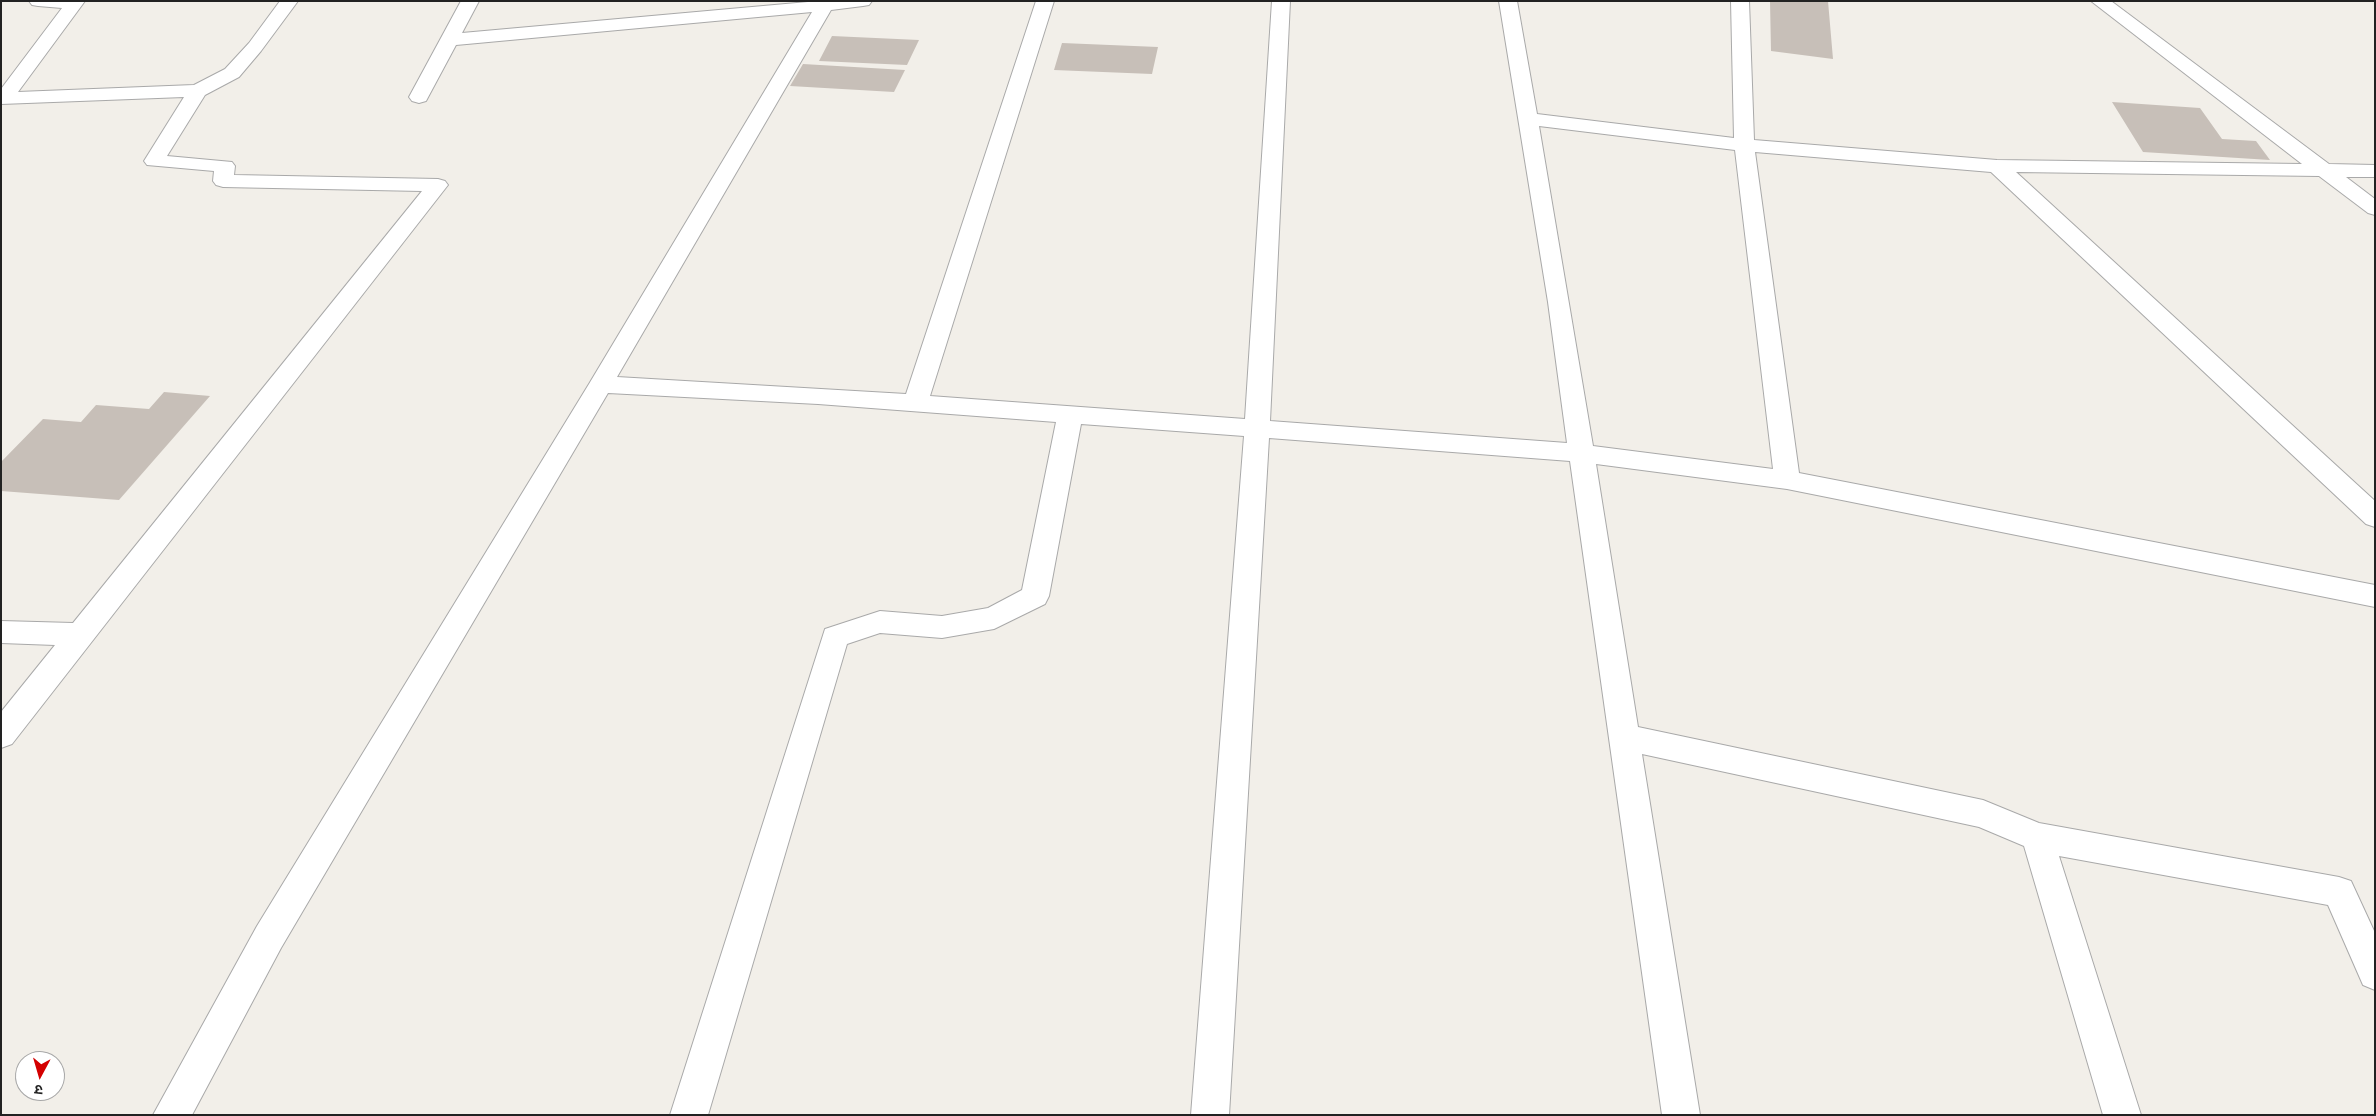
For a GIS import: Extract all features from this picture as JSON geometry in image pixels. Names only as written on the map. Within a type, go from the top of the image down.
[{"type":"street","points":[[38,1],[75,2]]},
{"type":"street","points":[[2,98],[198,91],[232,73],[255,47],[290,1]]},
{"type":"street","points":[[419,97],[470,1]]},
{"type":"street","points":[[448,40],[864,1]]},
{"type":"street","points":[[915,403],[1045,1]]},
{"type":"street","points":[[1210,1115],[1256,427],[1282,1]]},
{"type":"street","points":[[1508,1],[1581,452],[1681,1115]]},
{"type":"street","points":[[1740,1],[1744,145],[1787,480]]},
{"type":"street","points":[[2100,1],[2375,209]]},
{"type":"street","points":[[2,98],[75,2]]},
{"type":"street","points":[[172,1115],[269,937],[825,6]]},
{"type":"street","points":[[1,735],[438,186],[223,181],[225,166],[154,161],[198,91]]},
{"type":"street","points":[[1528,119],[1744,145],[1998,166],[2375,171]]},
{"type":"street","points":[[1998,166],[2375,516]]},
{"type":"street","points":[[601,384],[915,403],[1581,452],[1787,480],[2375,596]]},
{"type":"street","points":[[689,1115],[835,637],[880,622],[942,627],[994,618],[1036,596],[1070,414]]},
{"type":"street","points":[[1,632],[81,635]]},
{"type":"street","points":[[1624,737],[1983,814],[2037,837],[2339,892],[2375,973]]},
{"type":"street","points":[[2037,837],[2122,1115]]},
{"type":"building","points":[[1770,1],[1828,1],[1833,59],[1771,51]]},
{"type":"building","points":[[832,36],[919,40],[907,65],[819,61]]},
{"type":"building","points":[[1062,43],[1158,47],[1152,74],[1054,70]]},
{"type":"building","points":[[803,64],[905,70],[894,92],[790,86]]},
{"type":"building","points":[[2112,102],[2200,108],[2222,139],[2256,141],[2270,160],[2143,152]]},
{"type":"building","points":[[164,392],[210,396],[119,500],[1,491],[1,462],[43,419],[81,422],[96,405],[149,409]]}]
